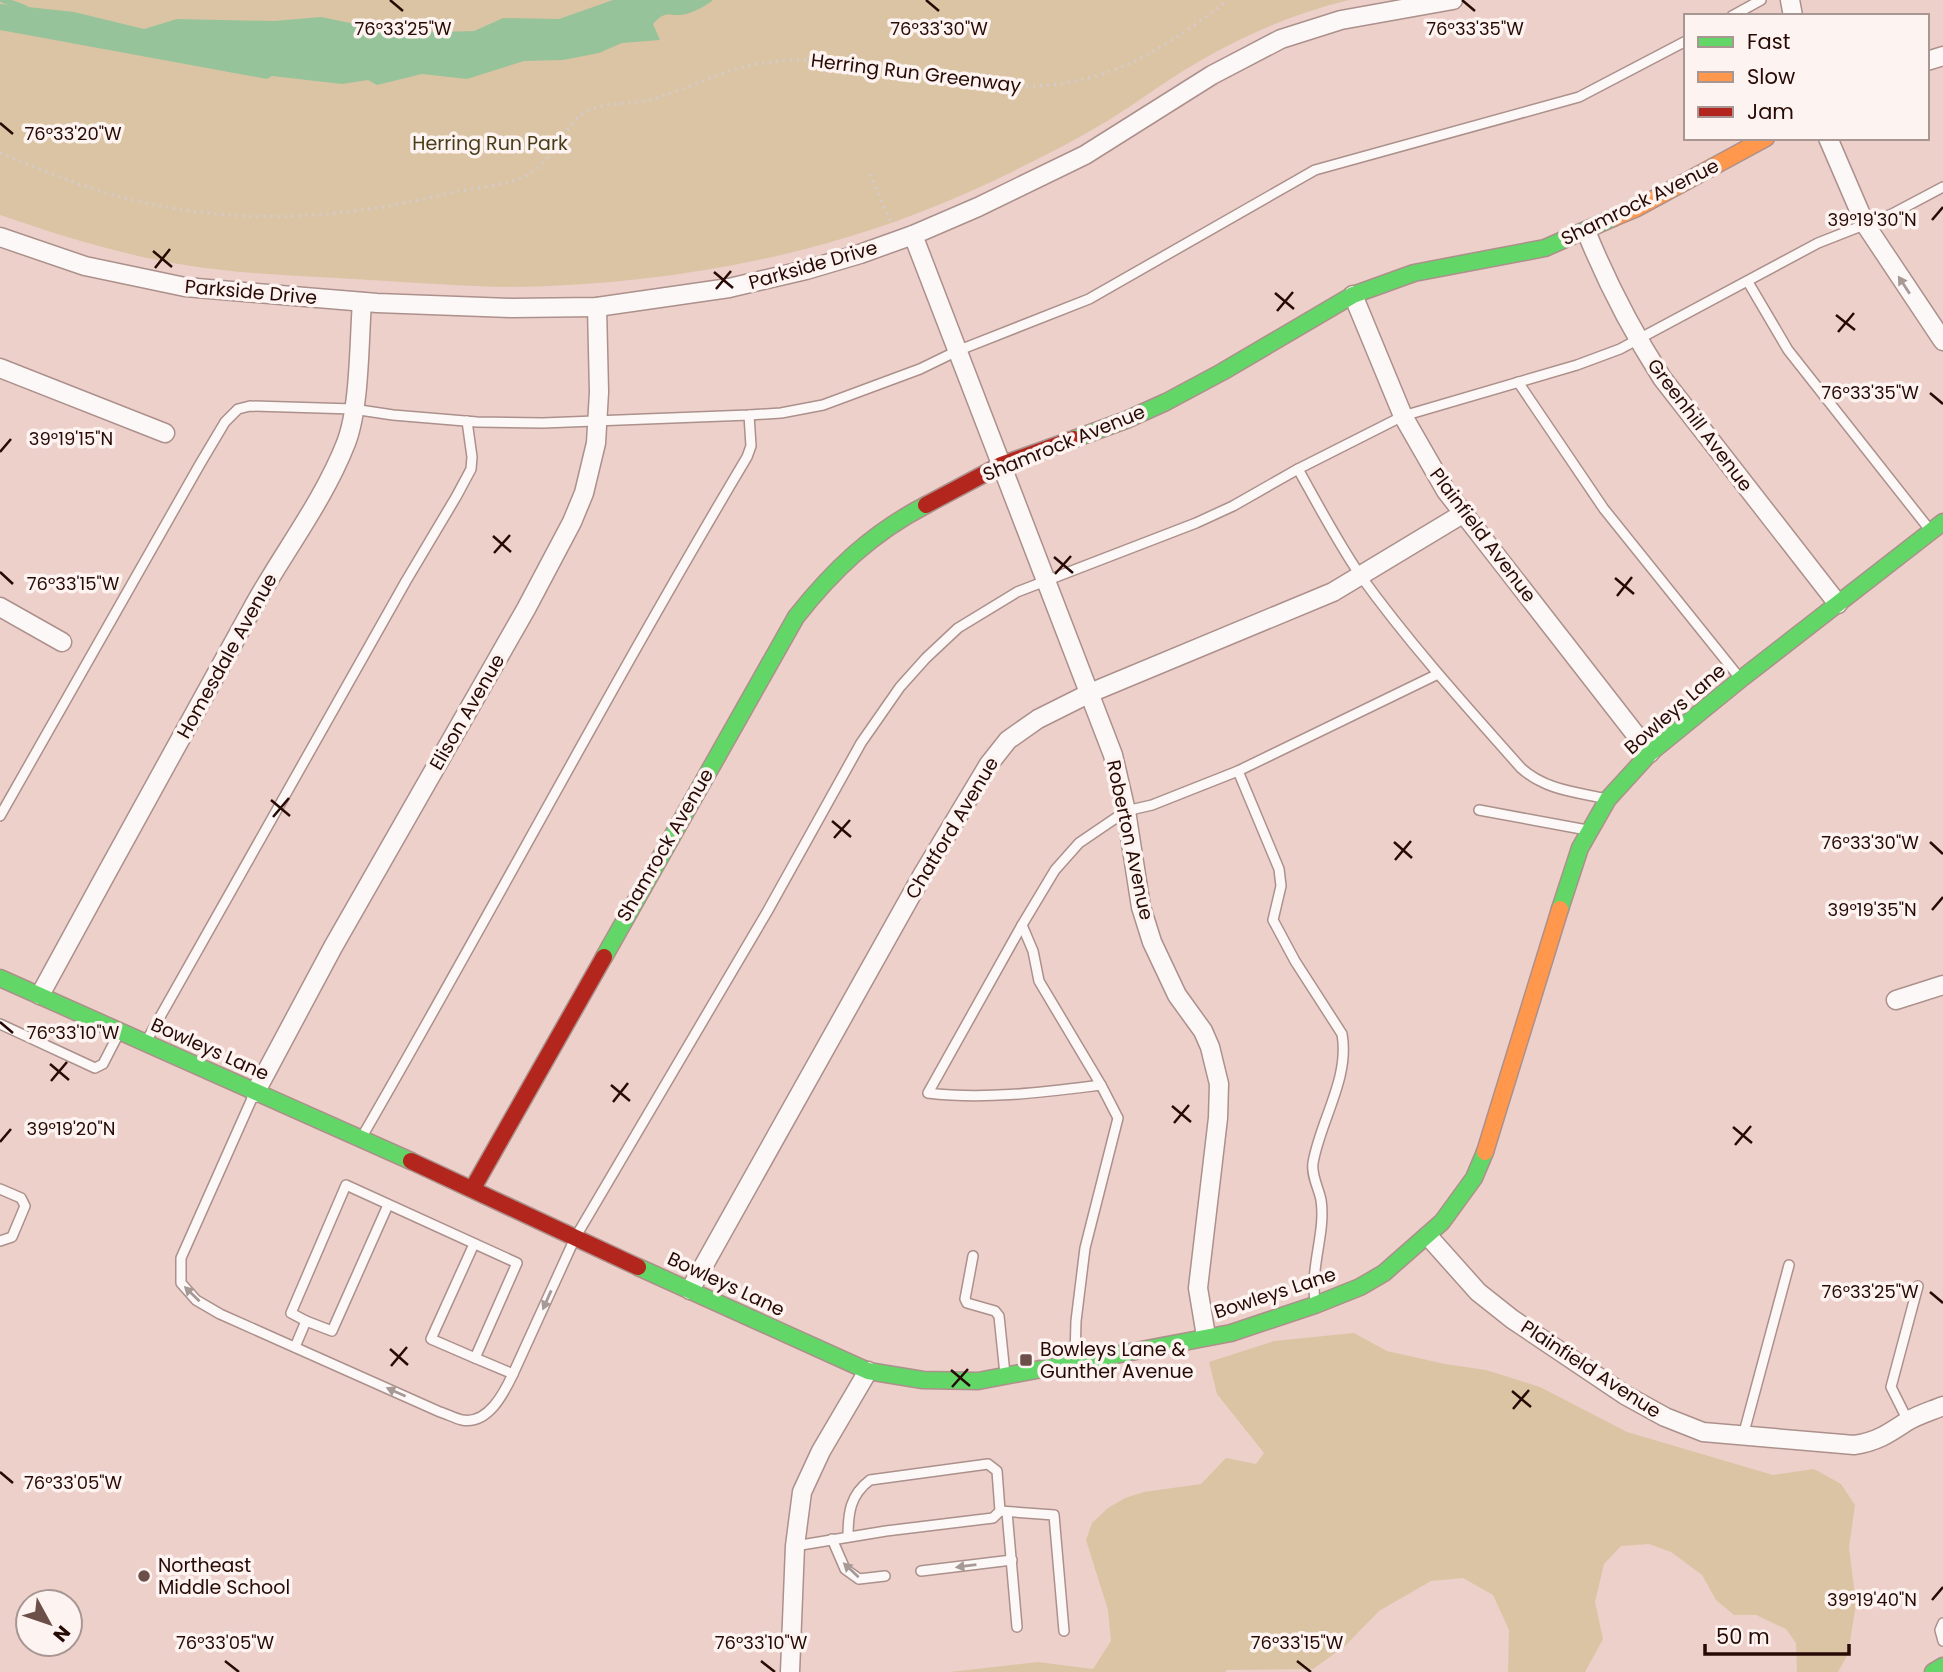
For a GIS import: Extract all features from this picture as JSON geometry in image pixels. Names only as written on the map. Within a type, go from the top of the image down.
[{"type":"street","name":"Parkside Drive","points":[[0,237],[85,266],[145,280],[185,287],[362,302],[512,308],[597,307],[729,288],[806,270],[913,235],[1052,172],[1130,128],[1212,75],[1281,39],[1341,20],[1453,0]]},
{"type":"street","name":"Shamrock Avenue","points":[[473,1188],[796,617],[817,590],[860,547],[905,516],[1001,465],[1115,425],[1166,402],[1353,295],[1414,273],[1545,248],[1637,208],[1762,140]]},
{"type":"street","points":[[1829,140],[1865,224],[1943,341]]},
{"type":"street","name":"Greenhill Avenue","points":[[1586,231],[1607,283],[1638,341],[1682,406],[1838,604]]},
{"type":"street","name":"Roberton Avenue","points":[[913,235],[1114,755],[1141,907],[1152,942],[1177,995],[1203,1031],[1210,1047],[1219,1084],[1218,1118],[1198,1288],[1206,1336]]},
{"type":"street","name":"Plainfield Avenue","points":[[1353,295],[1403,416],[1440,481],[1650,753]]},
{"type":"street","name":"Homesdale Avenue","points":[[40,995],[346,443],[353,409],[362,302]]},
{"type":"street","name":"Elison Avenue","points":[[255,1093],[333,947],[526,609],[572,522],[592,465],[599,392],[597,307]]},
{"type":"street","points":[[0,368],[165,433]]},
{"type":"street","name":"Chatford Avenue","points":[[690,1290],[916,886],[989,764],[1008,740],[1020,730],[1090,693],[1301,607],[1361,575],[1464,513]]},
{"type":"street","name":"Bowleys Lane","points":[[0,978],[473,1188],[575,1238],[868,1371],[902,1379],[978,1381],[1231,1333],[1360,1287],[1384,1273],[1428,1236],[1460,1200],[1485,1153],[1536,982],[1580,848],[1608,799],[1650,753],[1937,527]]},
{"type":"street","points":[[0,607],[62,642]]},
{"type":"street","points":[[1896,1000],[1943,985]]},
{"type":"street","name":"Plainfield Avenue","points":[[1428,1236],[1478,1292],[1535,1335],[1625,1395],[1703,1432],[1854,1445],[1873,1442],[1908,1421],[1943,1406]]},
{"type":"street","points":[[790,1672],[795,1546],[802,1492],[821,1451],[868,1371]]},
{"type":"street","points":[[1933,1672],[1943,1666]]},
{"type":"lane","points":[[1736,14],[1761,0]]},
{"type":"lane","points":[[0,816],[225,422],[237,409],[250,406],[353,409],[467,421],[597,421],[781,413],[822,405],[920,369],[957,351],[1089,299],[1315,170],[1579,97],[1684,42]]},
{"type":"lane","points":[[255,1093],[181,1258],[181,1283],[196,1300],[220,1314],[464,1421],[487,1414],[504,1394],[575,1238],[760,924],[838,782],[880,714],[926,658],[958,628],[994,605],[1045,579],[1196,523],[1233,506],[1298,469],[1403,416],[1577,365],[1638,341],[1818,243],[1892,214],[1943,187]]},
{"type":"lane","points":[[1748,282],[1788,350],[1937,527]]},
{"type":"lane","points":[[1518,382],[1604,509],[1741,679]]},
{"type":"lane","points":[[360,1139],[497,901],[637,645],[747,457],[751,446],[749,415]]},
{"type":"lane","points":[[145,1043],[471,470],[467,421]]},
{"type":"lane","points":[[1298,469],[1340,544],[1361,575],[1438,674],[1530,776],[1549,786],[1608,799]]},
{"type":"lane","points":[[1101,1086],[1018,1095],[928,1093],[1055,870],[1079,843],[1126,811],[1152,805],[1238,771],[1438,674]]},
{"type":"lane","points":[[1238,771],[1279,869],[1281,886],[1273,920],[1295,961],[1342,1034],[1344,1047],[1341,1069],[1312,1166],[1321,1199],[1323,1219],[1317,1245],[1313,1287],[1315,1305]]},
{"type":"lane","points":[[1479,810],[1589,830]]},
{"type":"lane","points":[[1022,925],[1034,951],[1039,981],[1118,1118],[1085,1248],[1074,1363]]},
{"type":"lane","points":[[0,1024],[95,1068],[103,1064],[120,1031]]},
{"type":"lane","points":[[388,1205],[332,1331],[291,1313],[346,1185],[517,1263],[475,1358]]},
{"type":"lane","points":[[0,1189],[21,1198],[25,1206],[12,1237],[0,1241]]},
{"type":"lane","points":[[474,1244],[431,1339],[513,1374]]},
{"type":"lane","points":[[973,1256],[965,1299],[967,1303],[995,1311],[999,1316],[1005,1376]]},
{"type":"lane","points":[[1743,1436],[1789,1265]]},
{"type":"lane","points":[[1908,1421],[1891,1387],[1918,1286]]},
{"type":"lane","points":[[295,1347],[306,1321]]},
{"type":"lane","points":[[848,1537],[848,1512],[860,1487],[870,1480],[988,1464],[997,1471],[1012,1560],[1017,1627]]},
{"type":"lane","points":[[795,1546],[993,1518],[1004,1512],[1054,1515],[1064,1631]]},
{"type":"lane","points":[[832,1539],[845,1569],[859,1579],[885,1576]]},
{"type":"lane","points":[[921,1571],[1012,1560]]},
{"type":"lane","points":[[1943,1623],[1940,1630],[1943,1642]]},
{"type":"path","name":"Herring Run Greenway","points":[[0,153],[94,189],[157,205],[240,216],[338,215],[396,206],[517,179],[537,169],[585,112],[646,101],[743,67],[791,59],[817,59],[839,60],[1003,86],[1028,87],[1075,82],[1115,71],[1151,54],[1228,0]]},
{"type":"path","points":[[870,173],[892,225]]},
{"type":"green space","name":"Herring Run Park","points":[[0,0],[1349,0],[1306,12],[1245,37],[1186,69],[1075,140],[969,192],[916,214],[806,249],[749,262],[635,280],[519,287],[277,275],[208,268],[115,250],[0,215]]},
{"type":"green space","points":[[1354,1333],[1387,1351],[1486,1370],[1540,1387],[1627,1432],[1773,1475],[1814,1469],[1841,1484],[1855,1505],[1849,1547],[1856,1604],[1848,1654],[1838,1672],[1797,1672],[1796,1643],[1786,1629],[1756,1615],[1734,1615],[1716,1600],[1702,1575],[1671,1552],[1649,1544],[1621,1546],[1604,1564],[1595,1602],[1603,1639],[1585,1672],[1508,1672],[1509,1630],[1493,1595],[1463,1578],[1431,1581],[1379,1611],[1345,1646],[1313,1669],[1225,1672],[950,1672],[1038,1662],[1093,1669],[1111,1641],[1108,1610],[1086,1540],[1092,1523],[1108,1508],[1125,1498],[1144,1492],[1201,1484],[1226,1458],[1256,1464],[1264,1453],[1217,1394],[1209,1362],[1274,1341]]},
{"type":"shaded area","points":[[613,0],[713,0],[689,13],[665,15],[658,19],[653,24],[660,40],[622,43],[599,53],[563,60],[524,61],[467,79],[422,74],[377,85],[368,80],[342,84],[272,76],[267,79],[0,30],[0,4],[74,12],[144,29],[177,19],[274,21],[321,17],[370,27],[440,32],[474,31],[503,18],[559,19]]},
{"type":"waterway","points":[[3,0],[25,8]]},
{"type":"traffic: fast","points":[[1074,439],[1166,402],[1353,295],[1414,273],[1545,248],[1613,218]]},
{"type":"traffic: fast","points":[[604,957],[796,617],[839,568],[871,540],[926,505]]},
{"type":"traffic: fast","points":[[1560,909],[1580,848],[1608,799],[1650,753],[1943,522]]},
{"type":"traffic: fast","points":[[0,978],[411,1161]]},
{"type":"traffic: fast","points":[[638,1267],[868,1371],[923,1380],[978,1381],[1231,1333],[1360,1287],[1384,1273],[1442,1222],[1474,1178],[1485,1152]]},
{"type":"traffic: fast","points":[[1933,1672],[1943,1666]]},
{"type":"traffic: slow","points":[[1613,218],[1637,208],[1762,140]]},
{"type":"traffic: slow","points":[[1485,1152],[1560,909]]},
{"type":"traffic: jam","points":[[926,505],[1001,465],[1074,439]]},
{"type":"traffic: jam","points":[[473,1188],[604,957]]},
{"type":"traffic: jam","points":[[411,1161],[638,1267]]},
{"type":"place","name":"Bowleys Lane & Gunther Avenue","points":[[1026,1360]]},
{"type":"place","name":"Northeast Middle School","points":[[144,1576]]}]
